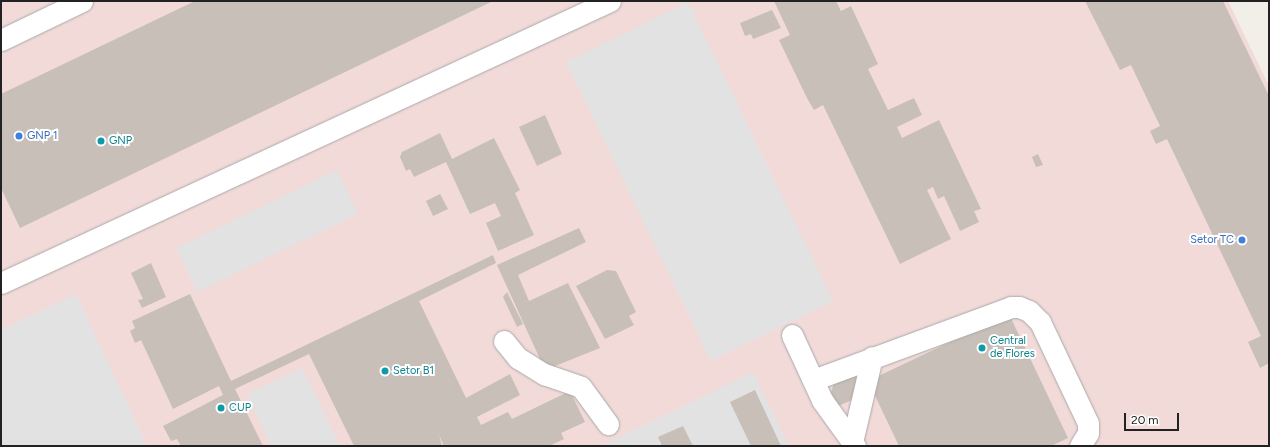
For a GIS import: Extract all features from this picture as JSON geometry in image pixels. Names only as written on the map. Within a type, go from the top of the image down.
[{"type":"lane","points":[[1,40],[82,1]]},
{"type":"lane","points":[[1,283],[610,1]]},
{"type":"lane","points":[[813,380],[1011,307],[1029,311],[1040,322],[1088,423],[1088,434],[1080,446]]},
{"type":"lane","points":[[792,335],[822,400],[854,444]]},
{"type":"lane","points":[[504,341],[518,358],[544,374],[581,387],[608,424]]},
{"type":"lane","points":[[854,444],[872,357]]},
{"type":"shaded area","points":[[1,1],[1228,1],[1269,86],[1269,446],[1,446]]},
{"type":"shaded area","points":[[688,2],[833,301],[711,361],[566,62]]},
{"type":"shaded area","points":[[337,170],[358,214],[197,292],[176,248]]},
{"type":"shaded area","points":[[76,294],[147,446],[1,446],[1,330]]},
{"type":"shaded area","points":[[302,368],[340,446],[271,446],[247,394]]},
{"type":"shaded area","points":[[753,372],[789,446],[601,446]]},
{"type":"building","name":"GNP","points":[[195,1],[493,1],[20,228],[1,188],[1,94]]},
{"type":"building","points":[[774,1],[836,1],[841,11],[851,6],[878,64],[868,69],[888,110],[914,98],[922,115],[897,127],[902,138],[939,120],[981,209],[974,211],[979,222],[960,231],[944,196],[938,199],[933,187],[927,190],[951,239],[900,264],[823,105],[814,110],[779,40],[790,35]]},
{"type":"building","name":"Setor TC","points":[[1085,1],[1223,1],[1269,96],[1269,363],[1260,368],[1248,342],[1261,336],[1167,139],[1156,144],[1150,131],[1160,126],[1131,65],[1120,70]]},
{"type":"building","points":[[772,10],[781,28],[753,39],[751,34],[745,36],[740,23]]},
{"type":"building","points":[[545,115],[562,154],[537,166],[519,127]]},
{"type":"building","points":[[440,133],[452,159],[494,138],[520,190],[515,193],[534,235],[498,251],[486,223],[501,216],[495,203],[470,214],[446,162],[414,177],[410,169],[406,171],[400,157],[402,152]]},
{"type":"building","points":[[1038,154],[1043,165],[1036,167],[1032,157]]},
{"type":"building","points":[[440,194],[448,209],[433,216],[426,201]]},
{"type":"building","points":[[579,228],[586,242],[518,275],[529,301],[568,283],[600,348],[545,370],[497,265]]},
{"type":"building","points":[[493,255],[496,263],[419,301],[466,398],[510,374],[520,395],[477,417],[481,425],[508,412],[512,419],[570,391],[585,422],[561,433],[564,439],[549,446],[444,446],[439,435],[442,446],[354,446],[309,354],[235,389],[263,446],[181,446],[177,439],[171,441],[163,426],[223,395],[219,386],[173,409],[141,340],[135,343],[130,331],[135,328],[132,321],[190,294],[231,381]]},
{"type":"building","points":[[151,263],[166,297],[142,308],[138,300],[143,299],[131,273]]},
{"type":"building","points":[[607,270],[616,271],[636,312],[629,316],[634,325],[605,339],[576,286]]},
{"type":"building","points":[[507,292],[523,324],[517,327],[503,297]]},
{"type":"building","name":"Central de Flores","points":[[1009,314],[1068,438],[1051,446],[899,446],[868,381]]},
{"type":"building","points":[[851,367],[858,382],[852,400],[838,406],[831,392],[837,374]]},
{"type":"building","points":[[755,390],[781,446],[751,446],[730,402]]},
{"type":"building","points":[[683,426],[693,446],[662,446],[658,437]]},
{"type":"place","name":"GNP 1","points":[[19,136]]},
{"type":"place","name":"GNP","points":[[101,141]]},
{"type":"place","name":"Setor TC","points":[[1242,240]]},
{"type":"place","name":"Central de Flores","points":[[982,348]]},
{"type":"place","name":"Setor B1","points":[[385,371]]},
{"type":"place","name":"CUP","points":[[221,408]]}]
